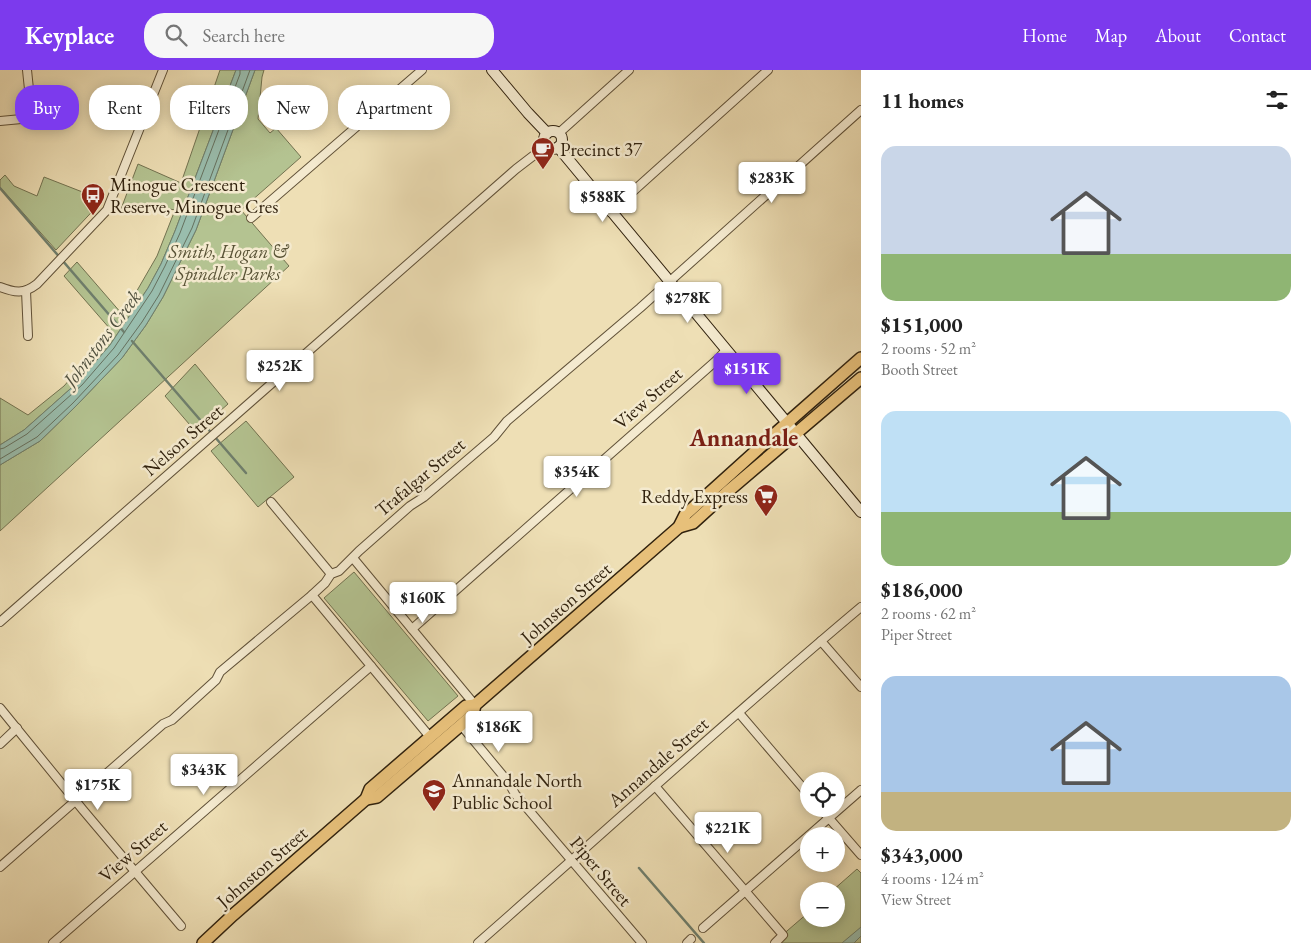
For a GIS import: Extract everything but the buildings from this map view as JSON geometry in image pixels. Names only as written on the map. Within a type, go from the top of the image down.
[{"type":"main road","points":[[492,70],[528,113],[547,132]]},
{"type":"main road","points":[[554,130],[559,133],[562,141],[558,148],[550,149],[546,146],[543,138],[547,132],[554,130]]},
{"type":"main road","points":[[558,148],[861,512]]},
{"type":"main road","name":"Johnston Street","points":[[366,799],[377,797],[461,725],[473,714],[475,706],[679,527],[685,515],[861,358]]},
{"type":"main road","name":"Johnston Street","points":[[679,527],[693,524],[861,378]]},
{"type":"main road","name":"Johnston Street","points":[[203,943],[366,799],[370,789],[466,706],[475,706]]},
{"type":"street","points":[[0,121],[32,118],[27,70]]},
{"type":"street","points":[[0,287],[14,292],[26,291],[42,280],[107,210],[163,70]]},
{"type":"street","points":[[251,218],[422,70]]},
{"type":"street","points":[[559,133],[629,70]]},
{"type":"street","points":[[610,212],[768,70]]},
{"type":"street","name":"Trafalgar Street","points":[[0,867],[163,724],[172,720],[216,680],[220,672],[312,595],[325,583],[331,574],[338,571],[410,506],[424,497],[494,437],[507,421],[640,308],[861,110]]},
{"type":"street","name":"Nelson Street","points":[[0,622],[516,169],[546,146]]},
{"type":"street","points":[[26,291],[28,336]]},
{"type":"street","name":"View Street","points":[[412,629],[726,350]]},
{"type":"street","points":[[271,502],[331,574]]},
{"type":"street","points":[[353,558],[475,706]]},
{"type":"street","points":[[312,595],[430,737]]},
{"type":"street","name":"Annandale Street","points":[[478,943],[655,786],[861,608]]},
{"type":"street","points":[[821,641],[861,687]]},
{"type":"street","name":"View Street","points":[[53,943],[371,666]]},
{"type":"street","points":[[0,708],[181,926]]},
{"type":"street","points":[[738,714],[800,785]]},
{"type":"street","name":"Piper Street","points":[[461,725],[571,862],[642,943]]},
{"type":"street","points":[[0,744],[17,728]]},
{"type":"street","points":[[655,786],[783,936],[775,943]]},
{"type":"street","points":[[703,928],[861,790]]},
{"type":"street","points":[[829,818],[861,855]]},
{"type":"green space","points":[[220,70],[236,70],[230,85],[215,85]]},
{"type":"green space","name":"Smith, Hogan & Spindler Parks","points":[[255,70],[264,70],[261,85],[258,85],[258,130],[267,130],[270,133],[278,130],[301,157],[241,210],[289,266],[0,531],[0,465],[40,441],[122,358],[146,325],[163,297],[196,230],[233,130],[248,130],[248,89]]},
{"type":"green space","points":[[199,130],[213,130],[161,264],[148,288],[110,345],[78,382],[24,430],[0,445],[0,398],[28,415],[64,386],[103,342],[111,330],[64,276],[77,262],[122,314],[157,256],[175,210],[148,207],[121,209],[138,164],[181,183]]},
{"type":"green space","points":[[5,175],[14,186],[37,196],[44,177],[103,200],[56,250],[0,187],[0,180]]},
{"type":"green space","points":[[195,364],[228,404],[196,432],[165,396]]},
{"type":"green space","points":[[246,421],[294,477],[258,507],[211,451]]},
{"type":"green space","points":[[354,572],[458,696],[428,721],[324,598]]},
{"type":"green space","points":[[857,869],[861,873],[861,943],[773,943],[800,920],[800,927],[845,927],[845,882],[842,882]]},
{"type":"water","name":"Johnstons Creek","points":[[236,70],[255,70],[248,89],[248,85],[230,85]]},
{"type":"water","name":"Johnstons Creek","points":[[213,130],[233,130],[196,230],[163,297],[146,325],[122,358],[40,441],[0,465],[0,445],[24,430],[78,382],[110,345],[148,288],[175,231]]},
{"type":"water","points":[[861,927],[861,936],[854,943],[842,943]]},
{"type":"waterway","points":[[0,188],[124,332]]},
{"type":"waterway","points":[[132,341],[246,473]]},
{"type":"waterway","points":[[639,868],[704,943]]},
{"type":"place","name":"Precinct 37","points":[[543,170]]},
{"type":"place","name":"Minogue Crescent Reserve, Minogue Cres","points":[[93,216]]},
{"type":"place","name":"Reddy Express","points":[[766,517]]},
{"type":"place","name":"Annandale North Public School","points":[[434,812]]},
{"type":"district","name":"Annandale","points":[[744,437]]}]
